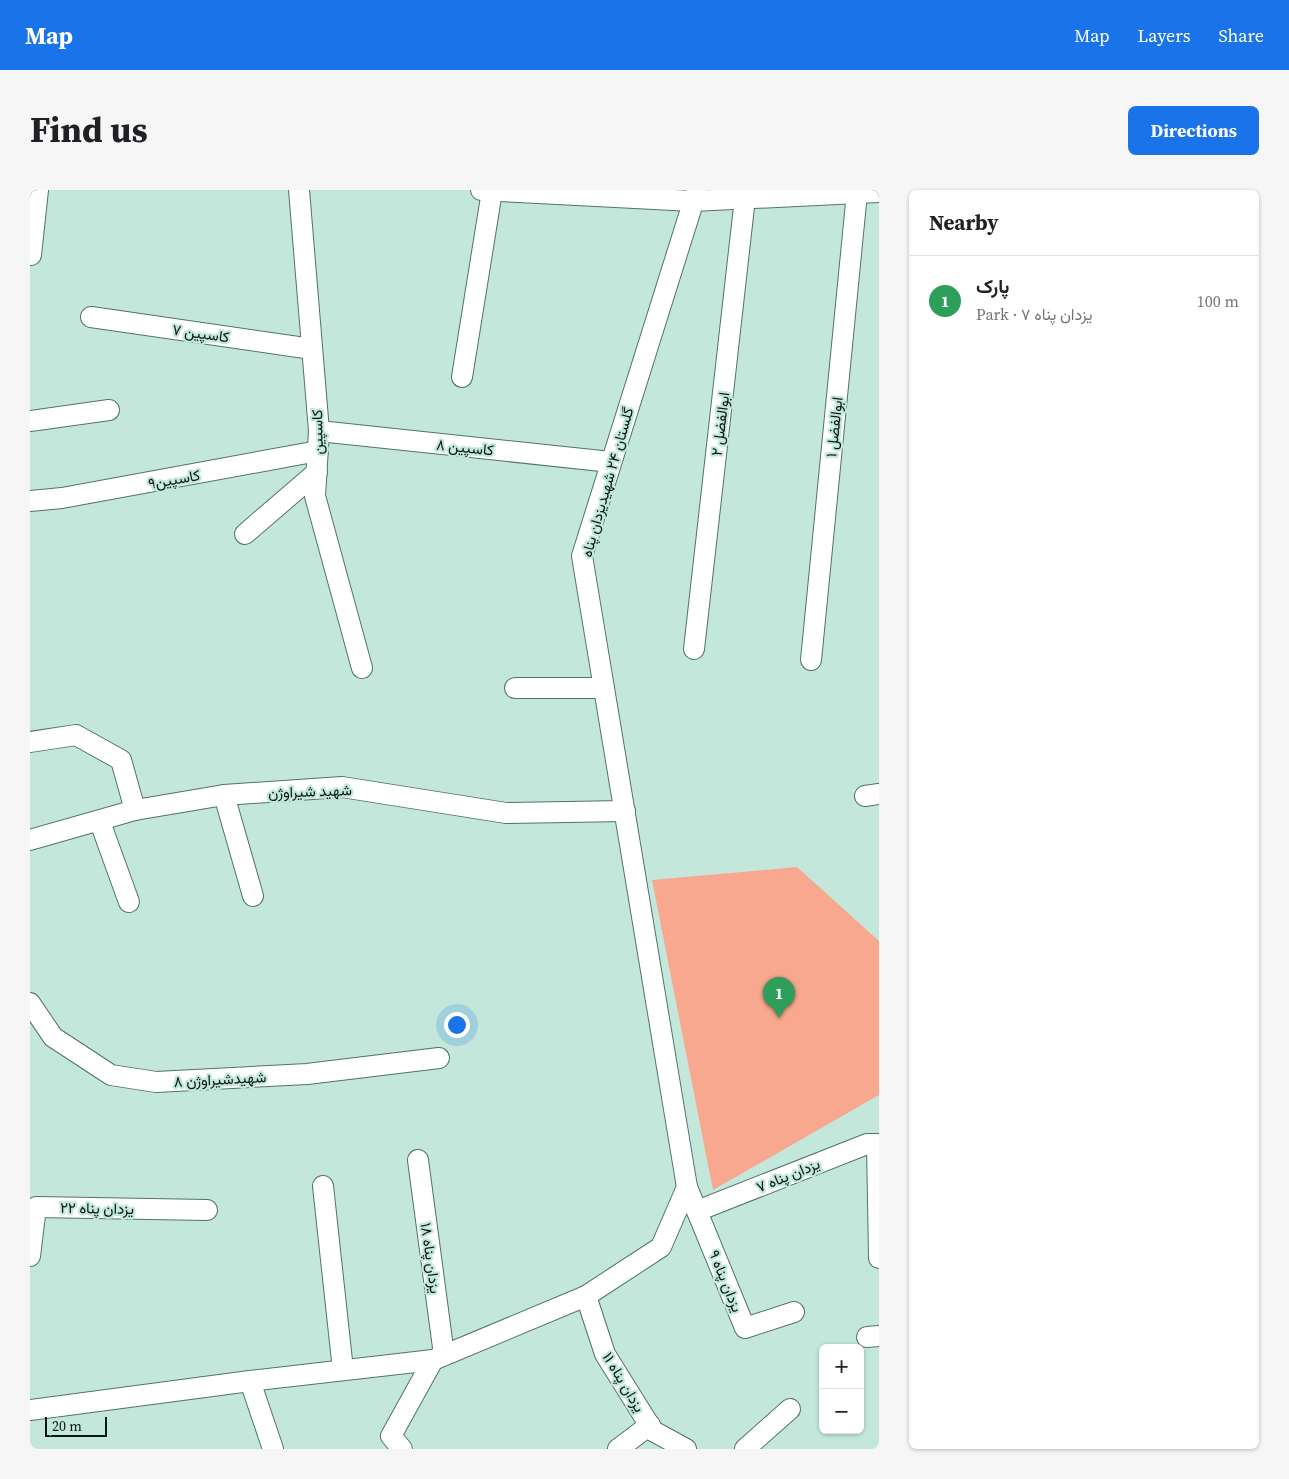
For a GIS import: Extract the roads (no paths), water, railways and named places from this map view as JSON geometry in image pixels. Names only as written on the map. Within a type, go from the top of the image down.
[{"type":"street","points":[[31,256],[38,190]]},
{"type":"street","name":"کاسپین","points":[[298,190],[318,441],[315,496],[362,668]]},
{"type":"street","points":[[481,190],[745,198],[879,192]]},
{"type":"street","points":[[462,377],[492,191]]},
{"type":"street","name":"ابوالفضل ۱","points":[[811,660],[857,193]]},
{"type":"street","name":"گلستان ۲۴ شهیدیزدان پناه","points":[[687,1187],[582,556],[695,195]]},
{"type":"street","name":"ابوالفضل ۲","points":[[694,649],[745,198]]},
{"type":"street","name":"کاسپین ۷","points":[[91,317],[312,349]]},
{"type":"street","points":[[30,421],[109,410]]},
{"type":"street","name":"کاسپین ۸","points":[[318,441],[611,462]]},
{"type":"street","name":"کاسپین۹","points":[[30,501],[62,498],[318,441]]},
{"type":"street","points":[[245,534],[317,472]]},
{"type":"street","points":[[515,688],[604,688]]},
{"type":"street","points":[[30,742],[76,735],[121,760],[135,810]]},
{"type":"street","name":"شهید شیراوژن","points":[[30,840],[100,822],[135,810],[224,795],[342,787],[506,813],[625,811]]},
{"type":"street","points":[[224,795],[253,896]]},
{"type":"street","points":[[100,822],[129,902]]},
{"type":"street","name":"شهیدشیراوژن ۸","points":[[30,1003],[53,1037],[111,1075],[156,1082],[307,1074],[439,1058]]},
{"type":"street","name":"یزدان پناه ۷","points":[[698,1211],[867,1144],[878,1144]]},
{"type":"street","points":[[878,1144],[879,1258]]},
{"type":"street","name":"یزدان پناه ۱۸","points":[[418,1160],[438,1357]]},
{"type":"street","points":[[323,1186],[343,1370]]},
{"type":"street","points":[[30,1410],[438,1357],[586,1296],[661,1247],[687,1187]]},
{"type":"street","name":"یزدان پناه ۹","points":[[687,1187],[745,1328],[794,1312]]},
{"type":"street","name":"یزدان پناه ۲۲","points":[[30,1256],[36,1207],[207,1210]]},
{"type":"street","name":"یزدان پناه ۱۱","points":[[586,1296],[605,1354],[653,1430],[686,1449]]},
{"type":"street","points":[[402,1449],[390,1436],[438,1357]]},
{"type":"street","points":[[250,1380],[273,1449]]},
{"type":"street","points":[[745,1449],[790,1409]]},
{"type":"street","points":[[618,1449],[650,1425]]},
{"type":"place","name":"پارک","points":[[779,1018]]}]
